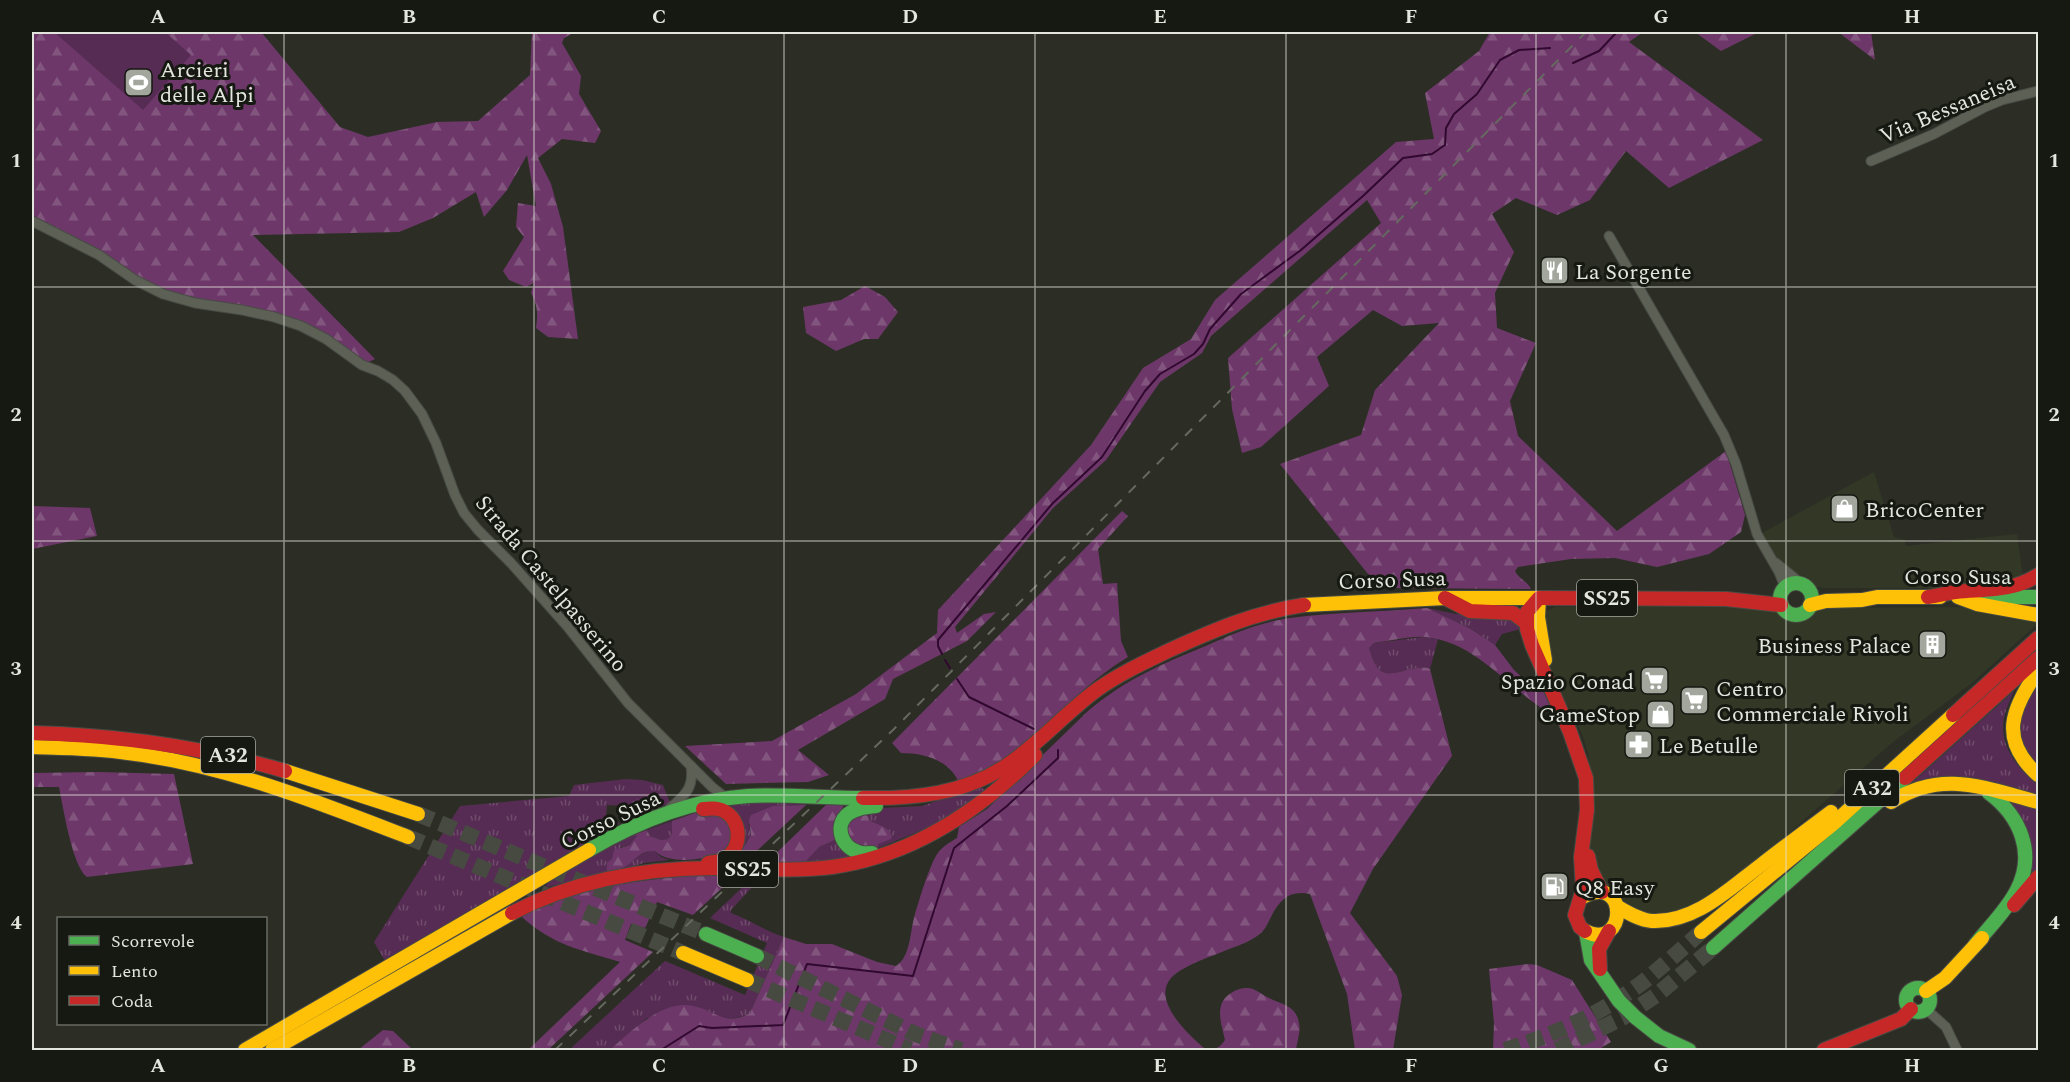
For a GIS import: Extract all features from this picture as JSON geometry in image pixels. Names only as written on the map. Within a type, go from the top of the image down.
[{"type":"main road","points":[[1928,597],[1953,592],[2004,589],[2021,585],[2038,575]]},
{"type":"main road","name":"SS25","points":[[1805,587],[1793,583],[1782,595],[1786,612],[1795,615],[1804,612],[1810,605]]},
{"type":"main road","name":"Corso Susa","points":[[1805,587],[1862,593],[1877,597]]},
{"type":"main road","points":[[1805,587],[1812,599],[1810,605]]},
{"type":"main road","name":"Corso Susa","points":[[245,1050],[603,842],[646,820],[663,813],[726,798],[767,795],[897,799],[934,795],[965,787],[995,773],[1020,756],[1111,679],[1148,659],[1236,621],[1276,609],[1317,603],[1445,598],[1726,599],[1782,595]]},
{"type":"main road","name":"Corso Susa","points":[[1810,605],[1826,601],[1862,600],[1877,597],[2038,597]]},
{"type":"main road","points":[[1958,597],[1973,605],[2003,607],[2038,615]]},
{"type":"main road","points":[[1445,598],[1470,611],[1513,613],[1526,621]]},
{"type":"main road","points":[[1539,598],[1527,609],[1526,621],[1538,661],[1584,771],[1588,796],[1584,842],[1580,854],[1583,881],[1581,898],[1575,909],[1575,916],[1586,932],[1597,935],[1609,931]]},
{"type":"main road","points":[[1539,598],[1538,617],[1546,664],[1545,674]]},
{"type":"main road","name":"A32","points":[[1701,933],[1791,859],[2038,638]]},
{"type":"main road","name":"A32","points":[[1713,948],[2038,658]]},
{"type":"main road","points":[[2038,671],[2022,695],[2012,723],[2016,749],[2038,775]]},
{"type":"main road","name":"Corso Susa","points":[[272,1050],[548,895],[591,881],[649,871],[708,868],[775,870],[822,868],[870,859],[928,837],[966,815],[1001,787],[1031,759],[1083,702]]},
{"type":"main road","name":"A32","points":[[32,733],[123,737],[188,747],[292,772],[418,814]]},
{"type":"main road","name":"A32","points":[[32,747],[92,749],[194,764],[247,778],[408,837]]},
{"type":"main road","points":[[1581,898],[1591,892],[1602,892],[1612,897],[1618,907],[1634,916],[1650,921],[1685,916],[1710,904],[1876,775],[1905,759]]},
{"type":"main road","points":[[1782,888],[1810,874],[1866,823],[1905,792],[1921,786],[1953,783],[2038,802]]},
{"type":"main road","points":[[1975,945],[2018,889],[2025,862],[2024,838],[2014,815],[1999,799],[1984,789]]},
{"type":"main road","points":[[928,837],[910,839],[862,855],[847,847],[840,829],[846,814],[858,807],[910,805],[934,795]]},
{"type":"main road","points":[[649,871],[670,863],[715,862],[724,859],[732,854],[738,841],[738,827],[722,809],[706,808],[678,815],[663,813]]},
{"type":"main road","points":[[1584,842],[1591,870],[1602,892]]},
{"type":"main road","points":[[1926,991],[1930,1002],[1926,1009],[1920,1012],[1911,1009],[1907,1002],[1908,994],[1914,989],[1926,991],[1945,978],[2038,877]]},
{"type":"main road","points":[[1601,974],[1599,949],[1617,921],[1618,907]]},
{"type":"main road","points":[[1586,932],[1591,960],[1619,1001],[1659,1036],[1689,1050]]},
{"type":"main road","points":[[706,934],[757,956]]},
{"type":"main road","points":[[683,953],[747,980]]},
{"type":"main road","points":[[1824,1050],[1902,1019],[1911,1009]]},
{"type":"street","name":"Via Bessaneisa","points":[[1871,161],[1934,134],[1985,107],[2038,90]]},
{"type":"street","name":"Strada Castelpasserino","points":[[32,221],[99,255],[135,280],[163,294],[195,303],[264,314],[301,326],[326,339],[362,365],[393,380],[405,391],[422,414],[436,443],[455,495],[464,513],[477,530],[517,570],[567,626],[623,698],[712,787],[726,798]]},
{"type":"street","points":[[1609,236],[1724,435],[1736,464],[1757,534],[1773,561],[1782,595]]},
{"type":"street","points":[[1773,561],[1805,587]]},
{"type":"street","points":[[663,813],[687,792],[693,778],[691,766]]},
{"type":"street","points":[[1926,1009],[1950,1034],[1957,1050]]},
{"type":"shaded area","points":[[1874,472],[1894,537],[1905,540],[1906,546],[2017,534],[2023,578],[1971,588],[1822,588],[1815,586],[1809,578],[1780,564],[1762,533]]},
{"type":"shaded area","points":[[1555,607],[1763,607],[1779,611],[1793,619],[1807,619],[1815,610],[1822,608],[1974,607],[2038,623],[1972,683],[1893,742],[1768,851],[1691,908],[1647,915],[1615,896],[1605,885],[1591,857],[1589,838],[1591,779],[1588,753],[1582,734],[1550,670],[1543,622],[1547,611]]},
{"type":"green space","points":[[32,32],[261,32],[340,127],[368,137],[437,122],[478,121],[530,75],[532,32],[575,32],[564,38],[562,43],[581,76],[579,94],[601,131],[595,143],[562,139],[538,158],[551,184],[563,227],[578,339],[548,337],[536,328],[537,310],[531,293],[534,283],[526,287],[509,280],[503,271],[524,237],[516,227],[518,203],[536,206],[527,155],[507,190],[484,217],[476,192],[433,218],[399,232],[253,235],[375,359],[362,365],[296,323],[163,292],[32,222]]},
{"type":"green space","name":"Arcieri delle Alpi","points":[[54,32],[165,32],[191,55],[143,110]]},
{"type":"green space","points":[[1490,32],[1643,32],[1629,42],[1763,140],[1669,188],[1626,151],[1590,200],[1557,215],[1516,198],[1492,214],[1514,252],[1495,293],[1497,328],[1536,343],[1510,401],[1518,436],[1617,531],[1726,451],[1745,515],[1741,532],[1709,554],[1657,567],[1615,558],[1571,559],[1518,567],[1515,571],[1531,589],[1395,588],[1368,574],[1280,464],[1361,435],[1375,390],[1439,323],[1402,326],[1373,310],[1317,357],[1329,386],[1261,447],[1242,453],[1232,409],[1228,358],[1381,223],[1367,200],[1211,336],[1202,353],[1160,382],[1106,460],[1053,508],[955,627],[957,633],[984,614],[996,612],[967,641],[893,679],[885,699],[798,750],[829,775],[808,782],[726,784],[685,746],[772,741],[856,694],[937,633],[938,610],[1091,445],[1143,368],[1191,339],[1215,300],[1396,142],[1434,139],[1425,93],[1479,51]]},
{"type":"green space","points":[[1695,32],[1759,32],[1721,51]]},
{"type":"green space","points":[[1838,32],[1871,32],[1875,60]]},
{"type":"green space","points":[[865,286],[885,297],[898,312],[878,339],[864,339],[836,351],[806,333],[803,307],[841,300]]},
{"type":"green space","points":[[32,506],[90,508],[97,536],[32,549]]},
{"type":"green space","points":[[1122,511],[1128,516],[1098,549],[1103,584],[1117,583],[1121,641],[1128,657],[1096,679],[1009,757],[959,783],[955,775],[943,763],[927,756],[901,753],[892,743]]},
{"type":"green space","points":[[1427,608],[1456,614],[1506,616],[1524,628],[1502,634],[1495,645],[1469,628]]},
{"type":"green space","points":[[1427,608],[1469,628],[1495,645],[1514,670],[1529,684],[1543,691],[1550,706],[1543,709],[1488,665],[1458,646],[1442,640],[1413,637],[1374,643],[1369,648],[1376,666],[1381,671],[1394,673],[1416,668],[1430,669],[1452,756],[1373,869],[1350,913],[1397,976],[1402,995],[1393,1050],[1355,1050],[1347,994],[1310,894],[1297,893],[1282,901],[1263,930],[1254,938],[1183,969],[1171,978],[1166,987],[1166,997],[1174,1017],[1205,1049],[1216,1048],[1225,1040],[1220,1012],[1224,999],[1239,989],[1249,988],[1288,1006],[1295,1012],[1299,1026],[1296,1050],[610,1050],[648,1019],[670,1007],[693,1006],[721,1017],[734,1019],[750,1013],[784,937],[806,944],[832,944],[877,962],[896,966],[905,956],[915,914],[933,862],[940,850],[957,838],[959,827],[987,809],[1088,711],[1116,690],[1145,673],[1228,636],[1269,622],[1324,614]]},
{"type":"green space","points":[[1423,637],[1438,639],[1430,669],[1416,668],[1387,673],[1376,666],[1369,648],[1374,643]]},
{"type":"green space","points":[[2038,680],[2038,767],[2022,747],[2018,718]]},
{"type":"green space","points":[[2014,691],[2003,725],[2006,745],[2022,770],[2038,784],[2038,797],[1913,782]]},
{"type":"green space","points":[[32,773],[174,774],[193,864],[87,877],[73,849],[59,787],[32,787]]},
{"type":"green space","points":[[626,779],[663,785],[670,803],[647,811],[646,807],[607,805],[606,819],[620,823],[385,961],[374,942],[460,806],[569,796],[574,785]]},
{"type":"green space","points":[[981,786],[985,791],[984,795],[972,804],[933,825],[878,848],[878,844],[892,836],[885,828],[869,820],[861,809],[922,806]]},
{"type":"green space","points":[[2008,801],[2038,809],[2038,867],[2027,881]]},
{"type":"green space","points":[[742,802],[807,803],[806,805],[773,806],[749,824],[751,835],[745,844],[745,862],[723,863],[721,805]]},
{"type":"green space","points":[[828,803],[843,806],[837,839],[819,847],[806,861],[795,866],[764,865]]},
{"type":"green space","points":[[806,805],[745,862],[742,859],[742,850],[751,835],[749,820],[751,815],[773,806]]},
{"type":"green space","points":[[864,811],[869,820],[885,828],[892,836],[891,839],[878,844],[878,848],[871,850],[856,849],[843,826]]},
{"type":"green space","points":[[698,812],[729,818],[734,836],[725,852],[699,859],[679,860],[649,851],[621,869],[607,872],[607,863],[612,859],[614,850],[630,845],[639,833],[647,830],[650,836],[661,840],[668,839],[672,834],[672,821]]},
{"type":"green space","points":[[672,821],[672,834],[668,839],[661,840],[650,836],[647,830]]},
{"type":"green space","points":[[639,833],[630,845],[621,847],[612,859],[607,872],[544,888],[552,879],[624,838]]},
{"type":"green space","points":[[837,839],[859,857],[795,866],[810,857],[819,847]]},
{"type":"green space","points":[[655,851],[661,857],[669,860],[644,863],[621,870],[637,856]]},
{"type":"green space","points":[[708,874],[737,874],[693,915],[657,902],[645,928],[631,924],[625,940],[653,952],[548,1050],[528,1050],[620,962],[556,940],[544,934],[521,916],[567,897],[590,891],[636,882]]},
{"type":"green space","points":[[748,882],[753,886],[731,910],[731,913],[784,937],[750,1013],[734,1018],[717,1016],[647,1018],[610,1050],[569,1050],[665,961],[745,995],[767,943],[710,918]]},
{"type":"green space","points":[[1527,964],[1537,965],[1572,980],[1611,1042],[1598,1050],[1493,1050],[1494,1023],[1489,969]]},
{"type":"green space","points":[[383,1030],[393,1031],[413,1050],[358,1050]]},
{"type":"waterway","points":[[1573,63],[1599,51],[1617,32]]},
{"type":"waterway","points":[[942,654],[938,640],[1052,504],[1102,457],[1145,391],[1160,374],[1194,354],[1203,344],[1210,329],[1241,294],[1301,250],[1403,158],[1432,154],[1445,145],[1446,128],[1454,114],[1477,94],[1500,60],[1519,50],[1550,48]]},
{"type":"waterway","points":[[945,660],[950,668]]},
{"type":"waterway","points":[[957,679],[969,697],[1034,729]]},
{"type":"waterway","points":[[661,1050],[699,1026],[712,1028],[783,1025],[807,964],[913,976],[954,848],[1007,806],[1058,758],[1058,750]]},
{"type":"tunnel","points":[[418,814],[706,934]]},
{"type":"tunnel","points":[[408,837],[683,953]]},
{"type":"tunnel","points":[[1505,1050],[1580,1021],[1615,1001],[1648,978],[1701,932]]},
{"type":"tunnel","points":[[1557,1050],[1622,1018],[1658,994],[1713,948]]},
{"type":"tunnel","points":[[757,956],[915,1034],[961,1050]]},
{"type":"tunnel","points":[[747,980],[910,1050]]},
{"type":"railway","points":[[555,1050],[894,729],[1586,32]]},
{"type":"traffic: fast","points":[[1796,583],[1807,588],[1812,599],[1807,610],[1796,615],[1785,610],[1780,599],[1785,588],[1796,583]]},
{"type":"traffic: fast","points":[[1985,597],[2038,597]]},
{"type":"traffic: fast","points":[[1713,948],[1905,778]]},
{"type":"traffic: fast","points":[[1975,945],[2013,897],[2023,876],[2025,862],[2022,836],[2016,824],[2000,802],[1989,793]]},
{"type":"traffic: fast","points":[[589,850],[646,821],[686,807],[727,798],[748,796],[863,798]]},
{"type":"traffic: fast","points":[[872,853],[861,853],[847,846],[841,835],[841,824],[848,814],[858,809],[876,806]]},
{"type":"traffic: fast","points":[[1586,932],[1591,960],[1619,1001],[1659,1036],[1689,1050]]},
{"type":"traffic: fast","points":[[706,934],[757,956]]},
{"type":"traffic: fast","points":[[1918,988],[1926,992],[1930,1000],[1926,1008],[1918,1012],[1910,1008],[1906,1000],[1910,992],[1918,988]]},
{"type":"traffic: slow","points":[[1810,605],[1826,601],[1862,600],[1877,597],[1940,597]]},
{"type":"traffic: slow","points":[[1958,597],[1977,604],[2038,615]]},
{"type":"traffic: slow","points":[[1304,605],[1445,598],[1542,598]]},
{"type":"traffic: slow","points":[[1539,598],[1538,617],[1545,660]]},
{"type":"traffic: slow","points":[[2038,671],[2021,698],[2013,724],[2018,749],[2038,775]]},
{"type":"traffic: slow","points":[[1701,932],[1834,823],[1953,715]]},
{"type":"traffic: slow","points":[[32,747],[116,751],[200,766],[271,786],[408,837]]},
{"type":"traffic: slow","points":[[285,771],[418,814]]},
{"type":"traffic: slow","points":[[1891,802],[1928,786],[1946,784],[1981,787],[2038,802]]},
{"type":"traffic: slow","points":[[1618,907],[1639,918],[1652,921],[1668,920],[1697,910],[1724,894],[1831,812]]},
{"type":"traffic: slow","points":[[245,1050],[589,850]]},
{"type":"traffic: slow","points":[[1581,898],[1597,892],[1608,894],[1615,902],[1617,912],[1615,923],[1609,931],[1599,935],[1585,931]]},
{"type":"traffic: slow","points":[[272,1050],[512,913]]},
{"type":"traffic: slow","points":[[1926,991],[1945,978],[1982,938]]},
{"type":"traffic: slow","points":[[683,953],[747,980]]},
{"type":"traffic: jam","points":[[1928,597],[2008,587],[2038,575]]},
{"type":"traffic: jam","points":[[1445,598],[1470,611],[1513,613],[1525,622]]},
{"type":"traffic: jam","points":[[1539,598],[1527,612],[1527,629],[1570,732],[1586,778],[1587,810],[1581,857],[1583,889],[1575,915],[1580,927],[1585,931]]},
{"type":"traffic: jam","points":[[1542,598],[1726,599],[1781,605]]},
{"type":"traffic: jam","points":[[863,798],[919,796],[974,783],[1007,765],[1086,698],[1124,673],[1219,629],[1269,612],[1304,605]]},
{"type":"traffic: jam","points":[[1953,715],[2038,638]]},
{"type":"traffic: jam","points":[[1905,778],[2038,658]]},
{"type":"traffic: jam","points":[[32,733],[96,736],[160,744],[223,755],[285,771]]},
{"type":"traffic: jam","points":[[512,913],[585,884],[635,874],[661,870],[714,868],[787,870],[832,867],[890,853],[942,828],[967,812],[991,795],[1035,755]]},
{"type":"traffic: jam","points":[[703,809],[726,812],[732,818],[738,833],[734,849],[729,855],[720,861],[708,863]]},
{"type":"traffic: jam","points":[[1588,856],[1591,870],[1602,892]]},
{"type":"traffic: jam","points":[[2014,905],[2038,877]]},
{"type":"traffic: jam","points":[[1600,969],[1599,949],[1609,931]]},
{"type":"traffic: jam","points":[[1824,1050],[1901,1019],[1911,1009]]},
{"type":"place","name":"Arcieri delle Alpi","points":[[139,82]]},
{"type":"place","name":"La Sorgente","points":[[1554,271]]},
{"type":"place","name":"BricoCenter","points":[[1844,509]]},
{"type":"place","name":"Business Palace","points":[[1932,645]]},
{"type":"place","name":"Spazio Conad","points":[[1655,681]]},
{"type":"place","name":"Centro Commerciale Rivoli","points":[[1695,701]]},
{"type":"place","name":"GameStop","points":[[1661,714]]},
{"type":"place","name":"Le Betulle","points":[[1638,745]]},
{"type":"place","name":"Q8 Easy","points":[[1554,887]]}]
